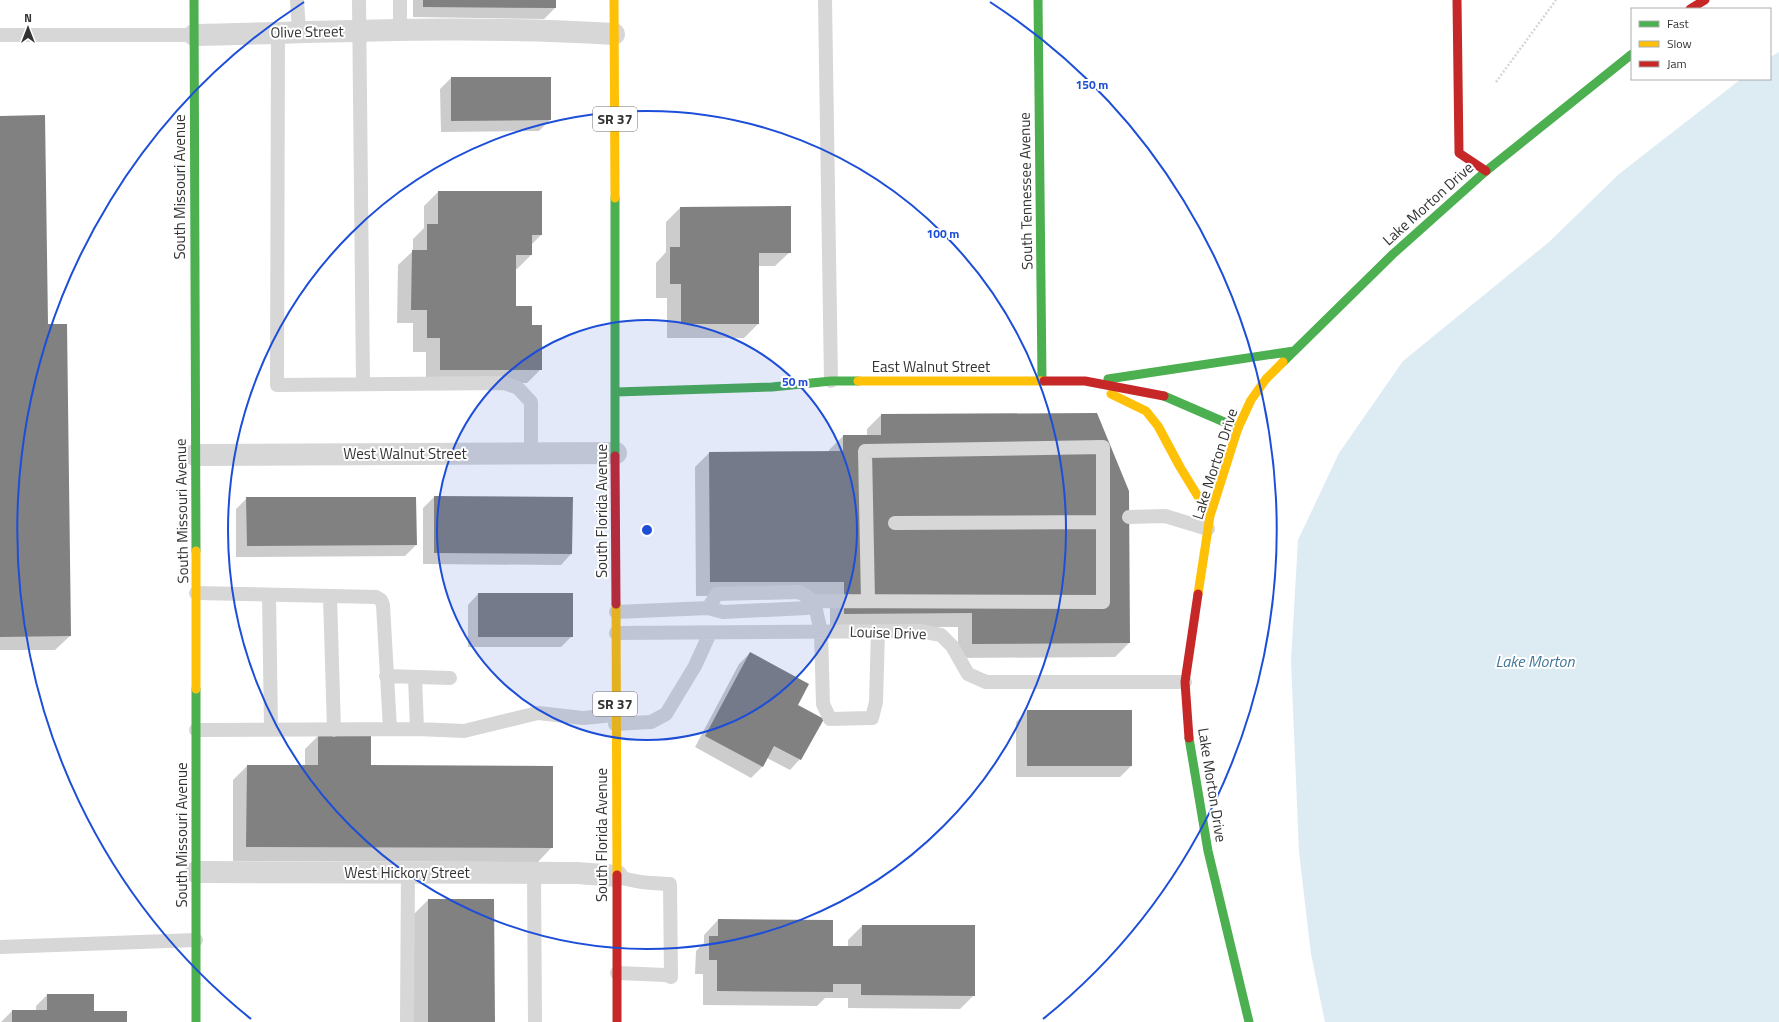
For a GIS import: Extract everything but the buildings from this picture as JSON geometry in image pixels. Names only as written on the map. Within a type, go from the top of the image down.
[{"type":"street","name":"South Missouri Avenue","points":[[194,0],[196,1022]]},
{"type":"street","name":"South Florida Avenue","points":[[614,0],[617,1022]]},
{"type":"street","name":"South Tennessee Avenue","points":[[1038,0],[1042,381]]},
{"type":"street","points":[[1457,0],[1458,153],[1486,171]]},
{"type":"street","points":[[1692,8],[1705,0]]},
{"type":"street","name":"Olive Street","points":[[194,35],[400,30],[563,30],[614,34]]},
{"type":"street","name":"Lake Morton Drive","points":[[1249,1022],[1230,951],[1208,851],[1190,748],[1185,682],[1192,627],[1209,522],[1238,428],[1251,400],[1266,379],[1393,254],[1486,171],[1631,55]]},
{"type":"street","points":[[1087,382],[1162,373],[1231,360],[1294,351]]},
{"type":"street","name":"East Walnut Street","points":[[616,392],[772,387],[831,381],[1087,382],[1164,396],[1238,428]]},
{"type":"street","points":[[1087,382],[1146,411],[1158,426],[1209,522]]},
{"type":"street","name":"West Walnut Street","points":[[195,455],[616,453]]},
{"type":"street","name":"West Hickory Street","points":[[196,872],[577,873],[617,876]]},
{"type":"lane","points":[[297,0],[288,32],[277,384],[504,383],[518,388],[531,402],[531,453]]},
{"type":"lane","points":[[359,0],[363,384]]},
{"type":"lane","points":[[400,0],[400,30]]},
{"type":"lane","points":[[825,0],[831,381]]},
{"type":"lane","name":"Olive Street","points":[[0,36],[194,35]]},
{"type":"lane","points":[[616,612],[708,608],[717,594],[799,592],[814,601],[1103,602],[1103,447],[865,451],[868,600]]},
{"type":"lane","points":[[1130,517],[1164,516],[1209,522]]},
{"type":"lane","points":[[895,524],[1103,522]]},
{"type":"lane","points":[[196,593],[376,597],[381,600],[383,605],[390,729]]},
{"type":"lane","points":[[269,595],[272,730]]},
{"type":"lane","points":[[330,596],[334,730]]},
{"type":"lane","points":[[814,601],[821,632],[823,704],[830,719],[872,718],[876,702],[878,631]]},
{"type":"lane","name":"Louise Drive","points":[[616,633],[920,631],[941,636],[952,646],[968,674],[986,682],[1185,682]]},
{"type":"lane","points":[[196,730],[417,729],[464,731],[538,713],[583,718],[651,722],[666,714],[695,666],[710,633]]},
{"type":"lane","points":[[386,676],[450,678]]},
{"type":"lane","points":[[415,677],[417,729]]},
{"type":"lane","points":[[408,873],[408,1022]]},
{"type":"lane","points":[[534,873],[535,1022]]},
{"type":"lane","points":[[617,876],[641,883],[670,884],[671,977],[666,975],[617,973]]},
{"type":"lane","points":[[0,947],[196,940]]},
{"type":"path","points":[[1496,82],[1556,0]]},
{"type":"water","name":"Lake Morton","points":[[1779,52],[1779,1022],[1325,1022],[1311,954],[1299,852],[1291,661],[1298,540],[1339,453],[1403,361],[1549,242],[1619,174],[1740,80],[1771,80],[1771,56]]},
{"type":"traffic: fast","points":[[194,0],[196,551]]},
{"type":"traffic: fast","points":[[1038,0],[1042,381]]},
{"type":"traffic: fast","points":[[1283,362],[1393,254],[1486,171],[1631,55]]},
{"type":"traffic: fast","points":[[615,198],[615,456]]},
{"type":"traffic: fast","points":[[1108,379],[1294,351]]},
{"type":"traffic: fast","points":[[616,392],[772,387],[831,381],[858,381]]},
{"type":"traffic: fast","points":[[1164,396],[1238,428]]},
{"type":"traffic: fast","points":[[196,689],[196,1022]]},
{"type":"traffic: fast","points":[[1189,738],[1208,851],[1249,1022]]},
{"type":"traffic: slow","points":[[614,0],[615,198]]},
{"type":"traffic: slow","points":[[1198,594],[1210,516],[1238,428],[1251,400],[1266,379],[1283,362]]},
{"type":"traffic: slow","points":[[858,381],[1044,381]]},
{"type":"traffic: slow","points":[[1111,394],[1146,411],[1158,426],[1180,467],[1210,516]]},
{"type":"traffic: slow","points":[[196,551],[196,689]]},
{"type":"traffic: slow","points":[[616,604],[617,875]]},
{"type":"traffic: jam","points":[[1457,0],[1459,153],[1486,171]]},
{"type":"traffic: jam","points":[[1692,8],[1705,0]]},
{"type":"traffic: jam","points":[[1044,381],[1085,381],[1164,396]]},
{"type":"traffic: jam","points":[[615,456],[616,604]]},
{"type":"traffic: jam","points":[[1189,738],[1185,682],[1198,594]]},
{"type":"traffic: jam","points":[[617,875],[617,1022]]}]
